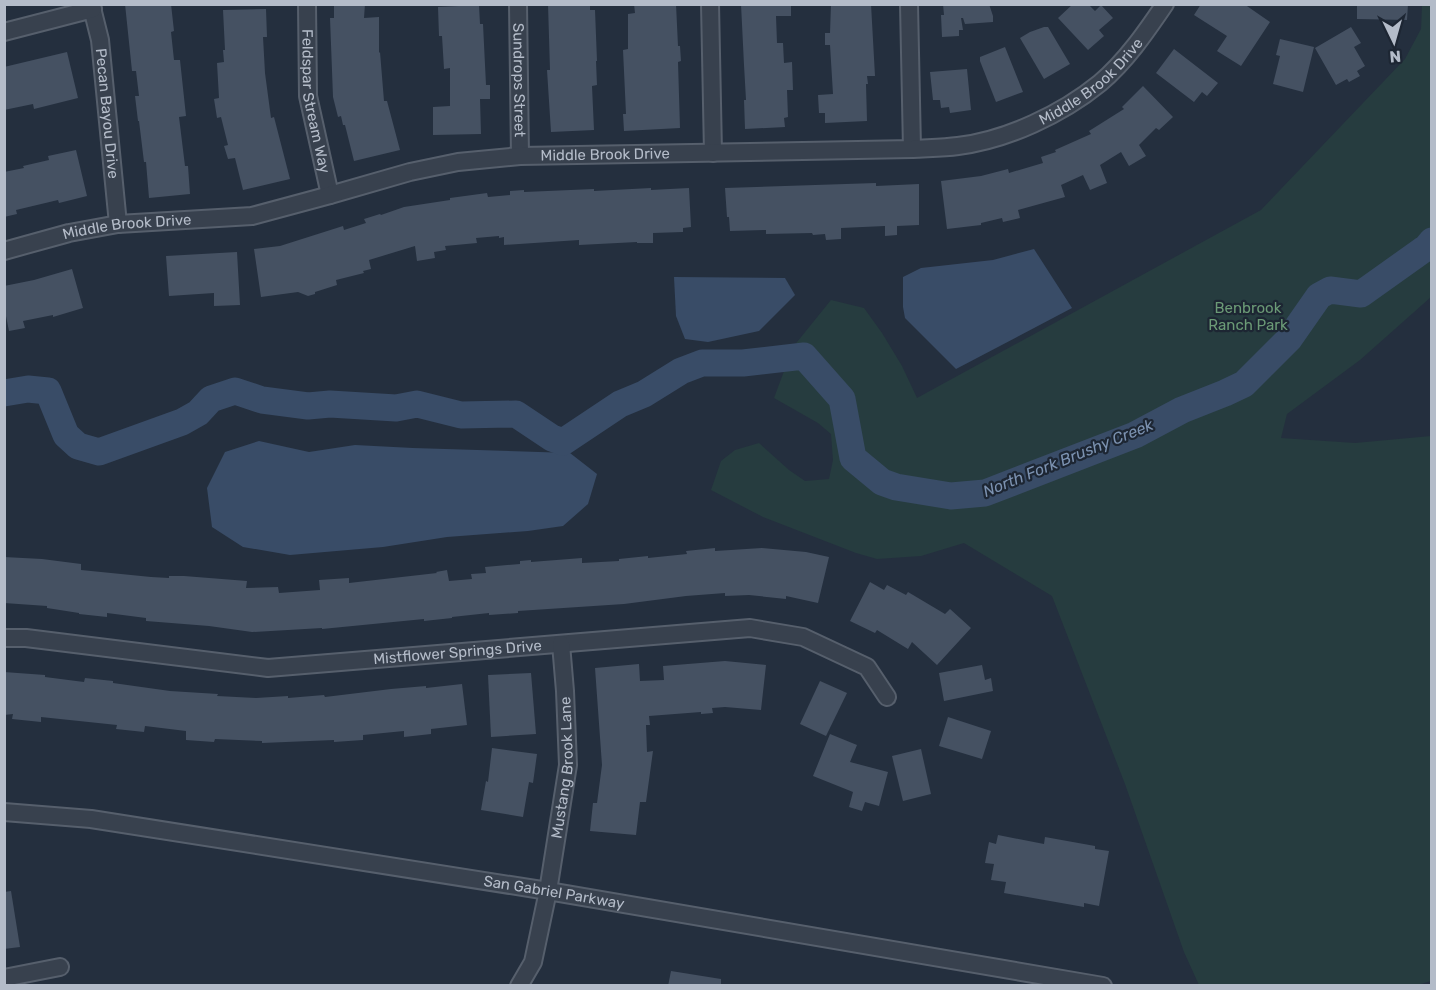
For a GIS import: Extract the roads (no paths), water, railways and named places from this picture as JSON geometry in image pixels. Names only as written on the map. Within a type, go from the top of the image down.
[{"type":"street","name":"Feldspar Stream Way","points":[[308,4],[308,96],[330,195]]},
{"type":"street","name":"Sundrops Street","points":[[518,4],[520,156]]},
{"type":"street","points":[[710,4],[712,153]]},
{"type":"street","points":[[909,4],[912,148]]},
{"type":"street","name":"Middle Brook Drive","points":[[4,251],[69,233],[118,224],[252,216],[410,172],[458,162],[520,156],[958,147],[991,140],[1050,116],[1101,82],[1123,60],[1165,4]]},
{"type":"street","points":[[4,32],[92,7]]},
{"type":"street","name":"Pecan Bayou Drive","points":[[92,7],[100,40],[118,224]]},
{"type":"street","name":"Mistflower Springs Drive","points":[[4,638],[26,638],[268,668],[750,628],[803,637],[867,667],[887,697]]},
{"type":"street","name":"Mustang Brook Lane","points":[[519,986],[533,962],[548,891],[568,765],[561,645]]},
{"type":"street","name":"San Gabriel Parkway","points":[[4,812],[91,819],[548,891],[1103,986]]},
{"type":"street","points":[[4,978],[60,967]]},
{"type":"water","points":[[1034,249],[1072,308],[956,369],[905,318],[903,277],[921,268],[993,260]]},
{"type":"water","points":[[674,277],[785,278],[795,295],[759,331],[708,342],[685,339],[676,316]]},
{"type":"water","points":[[259,441],[309,452],[355,445],[570,453],[597,474],[588,504],[563,526],[447,537],[383,547],[290,555],[243,547],[212,527],[207,488],[225,452]]},
{"type":"waterway","name":"North Fork Brushy Creek","points":[[4,393],[28,389],[48,391],[66,435],[78,446],[99,452],[182,422],[198,413],[211,399],[235,391],[262,400],[308,406],[330,404],[396,408],[417,404],[461,415],[516,414],[552,438],[563,442],[620,404],[644,394],[681,371],[702,363],[743,363],[804,356],[842,399],[853,458],[882,482],[896,487],[951,496],[985,493],[1135,435],[1182,410],[1244,384],[1289,339],[1319,296],[1330,290],[1361,294],[1427,247],[1432,241]]},
{"type":"park label","name":"Benbrook Ranch Park","points":[[1248,316]]}]
